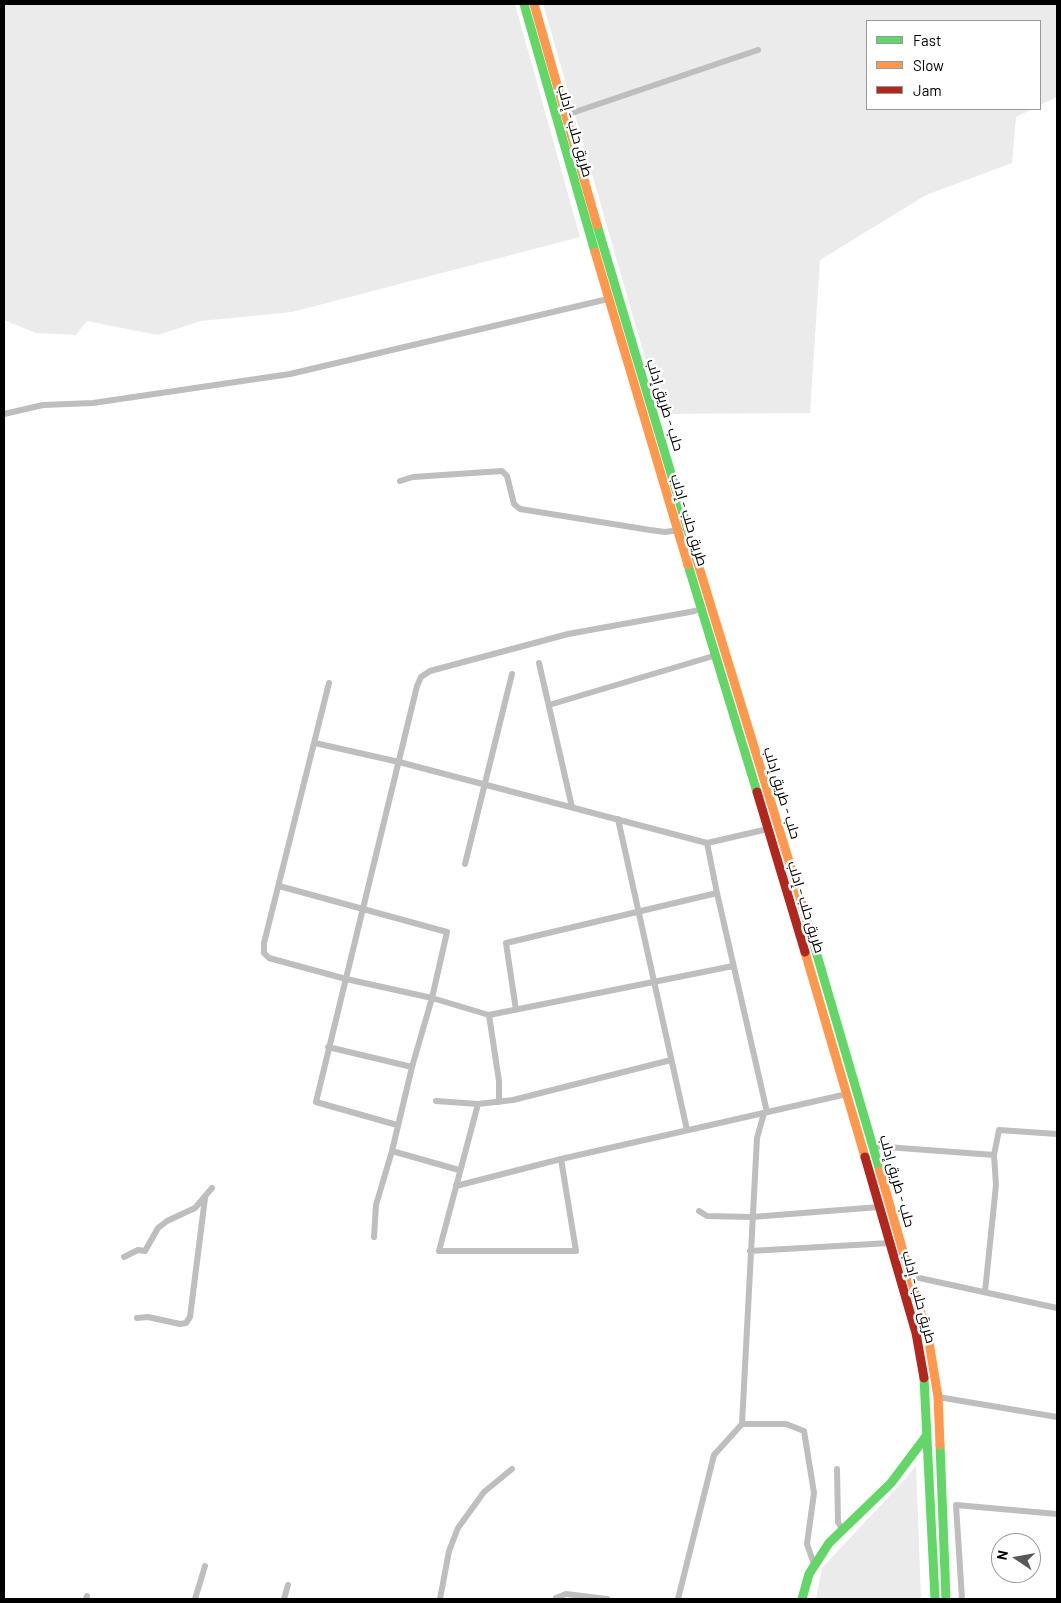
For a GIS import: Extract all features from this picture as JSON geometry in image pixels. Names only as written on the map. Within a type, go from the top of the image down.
[{"type":"main road","name":"طريق حلب - إدلب","points":[[524,4],[613,298],[678,530],[773,828],[923,1364],[935,1599]]},
{"type":"main road","name":"حلب - طريق إدلب","points":[[534,4],[566,115],[613,298],[688,527],[773,828],[820,963],[929,1342],[938,1397],[946,1599]]},
{"type":"main road","points":[[802,1599],[814,1564],[842,1529],[891,1483],[927,1435]]},
{"type":"street","points":[[566,115],[758,50]]},
{"type":"street","points":[[4,414],[43,405],[93,403],[290,374],[613,298]]},
{"type":"street","points":[[400,481],[413,477],[502,471],[507,476],[514,504],[520,509],[650,530],[678,530],[688,527]]},
{"type":"street","points":[[398,1125],[316,1102],[328,1046],[417,686],[422,677],[430,671],[568,634],[695,611]]},
{"type":"street","points":[[549,705],[710,657]]},
{"type":"street","points":[[539,663],[572,807]]},
{"type":"street","points":[[465,864],[512,674]]},
{"type":"street","points":[[329,683],[264,943],[264,952],[269,958],[346,979],[432,998],[489,1015],[733,966]]},
{"type":"street","points":[[315,743],[399,762],[707,843],[773,828]]},
{"type":"street","points":[[618,820],[687,1130]]},
{"type":"street","points":[[678,1599],[714,1455],[742,1424],[757,1138],[766,1112],[716,894],[707,843]]},
{"type":"street","points":[[278,886],[447,932],[432,998],[376,1205],[374,1237]]},
{"type":"street","points":[[516,1010],[506,943],[716,894]]},
{"type":"street","points":[[489,1015],[499,1081],[499,1102]]},
{"type":"street","points":[[328,1046],[412,1067]]},
{"type":"street","points":[[436,1101],[478,1104],[499,1102],[672,1060]]},
{"type":"street","points":[[456,1186],[561,1159],[847,1094]]},
{"type":"street","points":[[478,1104],[439,1251],[576,1251],[561,1159]]},
{"type":"street","points":[[985,1292],[996,1185],[994,1155],[999,1130],[1057,1134]]},
{"type":"street","points":[[873,1146],[994,1155]]},
{"type":"street","points":[[392,1151],[459,1170]]},
{"type":"street","points":[[124,1257],[138,1250],[145,1250],[158,1228],[167,1221],[195,1208],[212,1188]]},
{"type":"street","points":[[137,1318],[148,1317],[186,1324],[190,1317],[205,1198]]},
{"type":"street","points":[[699,1211],[707,1216],[752,1216],[880,1208]]},
{"type":"street","points":[[750,1251],[890,1243]]},
{"type":"street","points":[[910,1276],[1057,1308]]},
{"type":"street","points":[[938,1397],[1057,1417]]},
{"type":"street","points":[[742,1424],[786,1424],[804,1430],[814,1493],[808,1544],[814,1564]]},
{"type":"street","points":[[440,1599],[449,1551],[458,1528],[484,1492],[512,1469]]},
{"type":"street","points":[[837,1469],[838,1522],[842,1529]]},
{"type":"street","points":[[962,1599],[956,1505],[1057,1514]]},
{"type":"street","points":[[194,1599],[205,1566]]},
{"type":"street","points":[[284,1599],[288,1585]]},
{"type":"street","points":[[556,1598],[566,1594],[607,1599]]},
{"type":"shaded area","points":[[4,4],[515,4],[580,237],[292,312],[201,321],[158,335],[87,321],[76,335],[36,333],[4,320]]},
{"type":"shaded area","points":[[543,4],[1057,4],[1057,97],[1041,105],[1041,20],[866,20],[866,110],[1030,110],[1016,117],[1012,163],[926,195],[820,260],[810,413],[661,414]]},
{"type":"shaded area","points":[[916,1465],[921,1599],[816,1599],[822,1568]]},
{"type":"traffic: fast","points":[[524,4],[595,252]]},
{"type":"traffic: fast","points":[[597,225],[695,554]]},
{"type":"traffic: fast","points":[[688,565],[757,792]]},
{"type":"traffic: fast","points":[[803,907],[880,1171]]},
{"type":"traffic: fast","points":[[924,1378],[935,1599]]},
{"type":"traffic: fast","points":[[802,1599],[809,1574],[829,1543],[891,1483],[927,1435]]},
{"type":"traffic: fast","points":[[940,1445],[946,1599]]},
{"type":"traffic: slow","points":[[534,4],[597,225]]},
{"type":"traffic: slow","points":[[595,252],[688,565]]},
{"type":"traffic: slow","points":[[695,554],[803,907]]},
{"type":"traffic: slow","points":[[805,952],[865,1157]]},
{"type":"traffic: slow","points":[[880,1171],[929,1342],[938,1397],[940,1445]]},
{"type":"traffic: jam","points":[[757,792],[805,952]]},
{"type":"traffic: jam","points":[[865,1157],[916,1333],[924,1378]]}]
